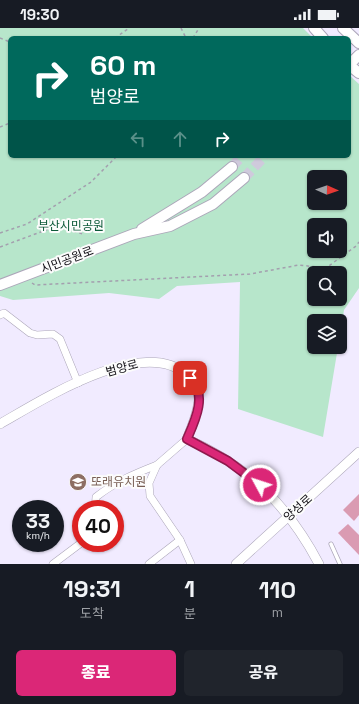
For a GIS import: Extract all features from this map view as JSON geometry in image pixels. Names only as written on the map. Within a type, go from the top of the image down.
[{"type":"main road","points":[[314,28],[321,36]]},
{"type":"main road","points":[[343,28],[350,36]]},
{"type":"main road","points":[[351,63],[359,55]]},
{"type":"main road","points":[[351,67],[359,73]]},
{"type":"main road","name":"시민공원로","points":[[134,234],[202,192],[232,167]]},
{"type":"main road","name":"시민공원로","points":[[0,285],[134,234],[170,226],[207,207],[244,178]]},
{"type":"street","points":[[0,315],[4,313],[30,333],[37,335],[53,334],[60,339],[78,382]]},
{"type":"street","name":"범양로","points":[[0,424],[61,389],[130,364],[150,361],[167,364],[184,372],[197,384],[199,398],[194,421],[187,439]]},
{"type":"street","points":[[96,500],[96,497],[102,492],[120,480],[156,465],[187,439],[228,461],[250,476],[270,494],[307,541],[319,564]]},
{"type":"street","name":"양성로","points":[[236,564],[359,452]]},
{"type":"street","points":[[156,465],[149,483],[150,496],[180,540],[190,564]]},
{"type":"street","points":[[150,564],[180,540]]},
{"type":"street","points":[[53,564],[72,550]]},
{"type":"lane","points":[[331,544],[340,564]]},
{"type":"path","points":[[118,36],[129,28]]},
{"type":"path","points":[[0,233],[27,224],[91,182],[115,158]]},
{"type":"path","points":[[0,247],[57,226],[83,234]]},
{"type":"path","points":[[22,276],[35,285],[250,274],[299,265],[326,268],[356,246],[359,242]]},
{"type":"green space","name":"부산시민공원","points":[[0,28],[303,28],[311,36],[8,36],[8,158],[351,158],[351,77],[359,84],[359,288],[347,306],[347,266],[307,266],[307,306],[347,306],[343,314],[307,314],[307,354],[337,354],[323,437],[238,409],[240,282],[177,286],[159,299],[109,293],[13,300],[0,296]]},
{"type":"building","points":[[359,494],[359,515],[354,521],[343,510]]},
{"type":"building","points":[[348,524],[359,535],[359,555],[338,533]]},
{"type":"tunnel","points":[[232,167],[240,158]]},
{"type":"tunnel","points":[[244,178],[263,158]]},
{"type":"place","name":"또래유치원","points":[[78,482]]},
{"type":"route","points":[[190,378],[197,384],[199,398],[194,421],[187,439],[228,461],[260,485]]}]
